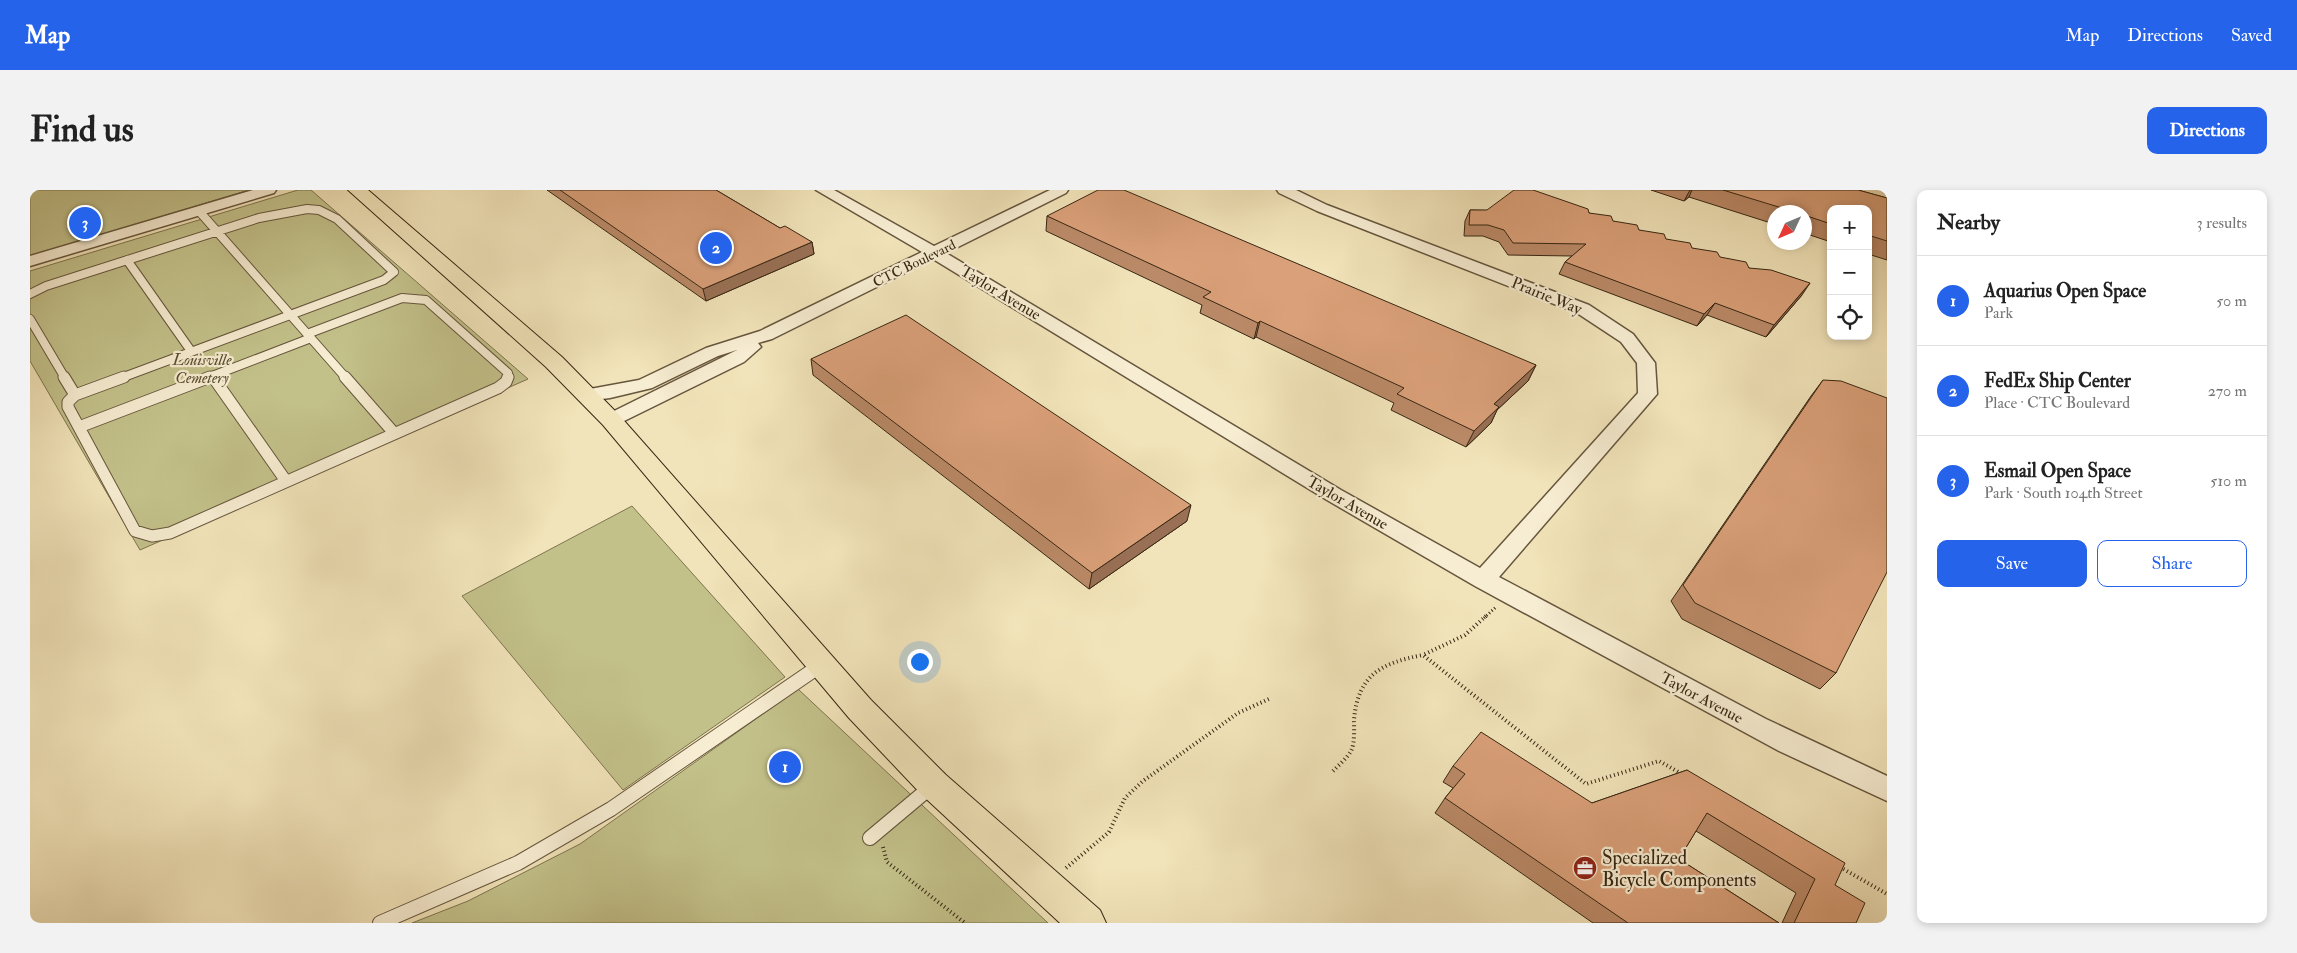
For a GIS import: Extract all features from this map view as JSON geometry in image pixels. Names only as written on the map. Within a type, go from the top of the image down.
[{"type":"main road","points":[[357,190],[491,305],[554,362],[611,420],[821,665],[934,785],[1087,923]]},
{"type":"street","points":[[30,261],[269,190]]},
{"type":"street","name":"Taylor Avenue","points":[[822,190],[936,252],[1336,496],[1483,580],[1753,724],[1887,789]]},
{"type":"street","name":"CTC Boulevard","points":[[586,395],[645,384],[712,352],[766,335],[1061,190]]},
{"type":"street","name":"Prairie Way","points":[[1284,190],[1322,208],[1583,309],[1627,338],[1646,364],[1648,394],[1483,580]]},
{"type":"street","name":"CTC Boulevard","points":[[611,420],[738,358],[766,335]]},
{"type":"lane","points":[[30,294],[46,286],[127,260],[274,214],[292,211],[318,210],[334,216],[394,272],[384,280],[75,394],[68,402],[68,407],[135,531],[145,536],[160,536],[170,532],[498,388],[506,383],[508,373],[426,300],[402,298],[212,376],[79,427]]},
{"type":"lane","points":[[199,211],[394,433]]},
{"type":"lane","points":[[127,260],[190,351]]},
{"type":"lane","points":[[30,319],[75,394]]},
{"type":"lane","points":[[212,376],[286,481]]},
{"type":"lane","points":[[380,923],[518,863],[610,809],[821,665]]},
{"type":"lane","points":[[873,835],[934,785]]},
{"type":"path","points":[[1333,771],[1352,750],[1356,701],[1378,668],[1398,660],[1423,655],[1466,635],[1510,594]]},
{"type":"path","points":[[1423,655],[1586,784],[1659,761],[1684,775]]},
{"type":"path","points":[[1045,886],[1109,832],[1126,798],[1143,781],[1238,713],[1269,699]]},
{"type":"path","points":[[873,835],[888,862],[965,923]]},
{"type":"path","points":[[1832,862],[1887,894]]},
{"type":"green space","points":[[30,190],[249,190],[30,256]]},
{"type":"green space","name":"Louisville Cemetery","points":[[298,190],[311,190],[528,379],[140,550],[30,361],[30,271]]},
{"type":"green space","points":[[632,506],[785,677],[623,790],[462,596]]},
{"type":"green space","points":[[798,689],[1048,923],[412,923],[468,901],[580,844]]},
{"type":"building","points":[[560,190],[716,190],[780,228],[785,226],[812,242],[703,289]]},
{"type":"building","points":[[1098,190],[1124,190],[1536,365],[1494,404],[1499,407],[1474,431],[1397,394],[1404,388],[1260,321],[1258,323],[1203,297],[1211,292],[1047,216]]},
{"type":"building","points":[[1514,190],[1533,190],[1588,209],[1589,213],[1611,216],[1613,221],[1637,225],[1639,230],[1664,234],[1666,239],[1690,243],[1692,248],[1717,252],[1720,257],[1746,262],[1749,268],[1771,270],[1810,283],[1774,325],[1715,303],[1704,314],[1565,262],[1586,244],[1513,243],[1504,230],[1488,225],[1469,225],[1470,210],[1487,210]]},
{"type":"building","points":[[1723,190],[1858,190],[1887,198],[1887,241],[1872,236],[1872,205],[1827,205],[1827,223],[1812,218],[1812,205],[1772,205]]},
{"type":"building","points":[[906,315],[1191,505],[1092,573],[811,359]]},
{"type":"building","points":[[1823,380],[1841,381],[1887,398],[1887,572],[1836,673],[1695,603],[1683,585]]},
{"type":"building","points":[[1481,732],[1592,803],[1687,770],[1845,863],[1835,885],[1865,903],[1856,923],[1794,923],[1815,879],[1707,813],[1679,859],[1779,923],[1628,923],[1445,798],[1465,774],[1453,766]]},
{"type":"place","name":"Esmail Open Space","points":[[85,223]]},
{"type":"place","name":"FedEx Ship Center","points":[[716,248]]},
{"type":"place","name":"Aquarius Open Space","points":[[785,767]]},
{"type":"place","name":"Specialized Bicycle Components","points":[[1585,868]]}]
